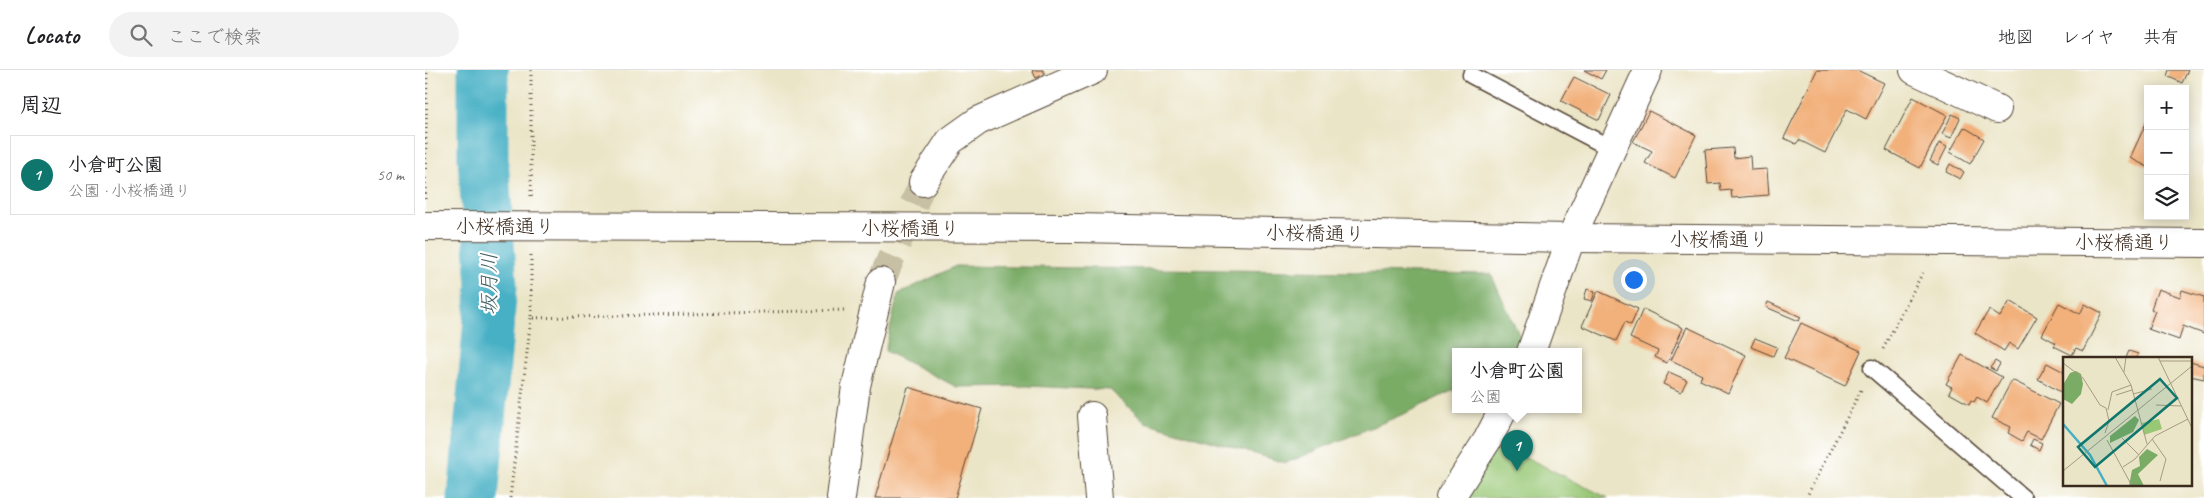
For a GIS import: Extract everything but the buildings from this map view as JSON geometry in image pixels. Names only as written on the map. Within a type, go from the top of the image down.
[{"type":"street","points":[[923,182],[949,141],[978,120],[1093,70]]},
{"type":"street","points":[[1532,348],[1571,238],[1648,70]]},
{"type":"street","points":[[1914,70],[1997,109]]},
{"type":"street","name":"小桜橋通り","points":[[425,226],[1076,228],[1571,238],[2204,243]]},
{"type":"street","points":[[841,498],[856,386],[881,282]]},
{"type":"street","points":[[1450,498],[1488,439],[1501,413]]},
{"type":"street","points":[[1092,416],[1099,498]]},
{"type":"lane","points":[[1471,75],[1612,149]]},
{"type":"lane","points":[[1873,368],[2023,498]]},
{"type":"path","points":[[425,200],[427,70]]},
{"type":"path","points":[[531,70],[531,199]]},
{"type":"path","points":[[510,498],[531,318],[531,249]]},
{"type":"path","points":[[531,318],[874,309]]},
{"type":"green space","points":[[956,266],[1491,274],[1521,339],[1512,348],[1452,348],[1452,391],[1406,413],[1286,463],[1145,422],[1110,390],[1027,386],[957,387],[885,351],[898,294]]},
{"type":"green space","points":[[1499,444],[1608,498],[1463,498]]},
{"type":"waterway","name":"坂月川","points":[[473,498],[492,286],[483,158],[483,70]]},
{"type":"tunnel","points":[[881,282],[923,182]]},
{"type":"place","name":"小倉町公園","points":[[1517,471]]}]
